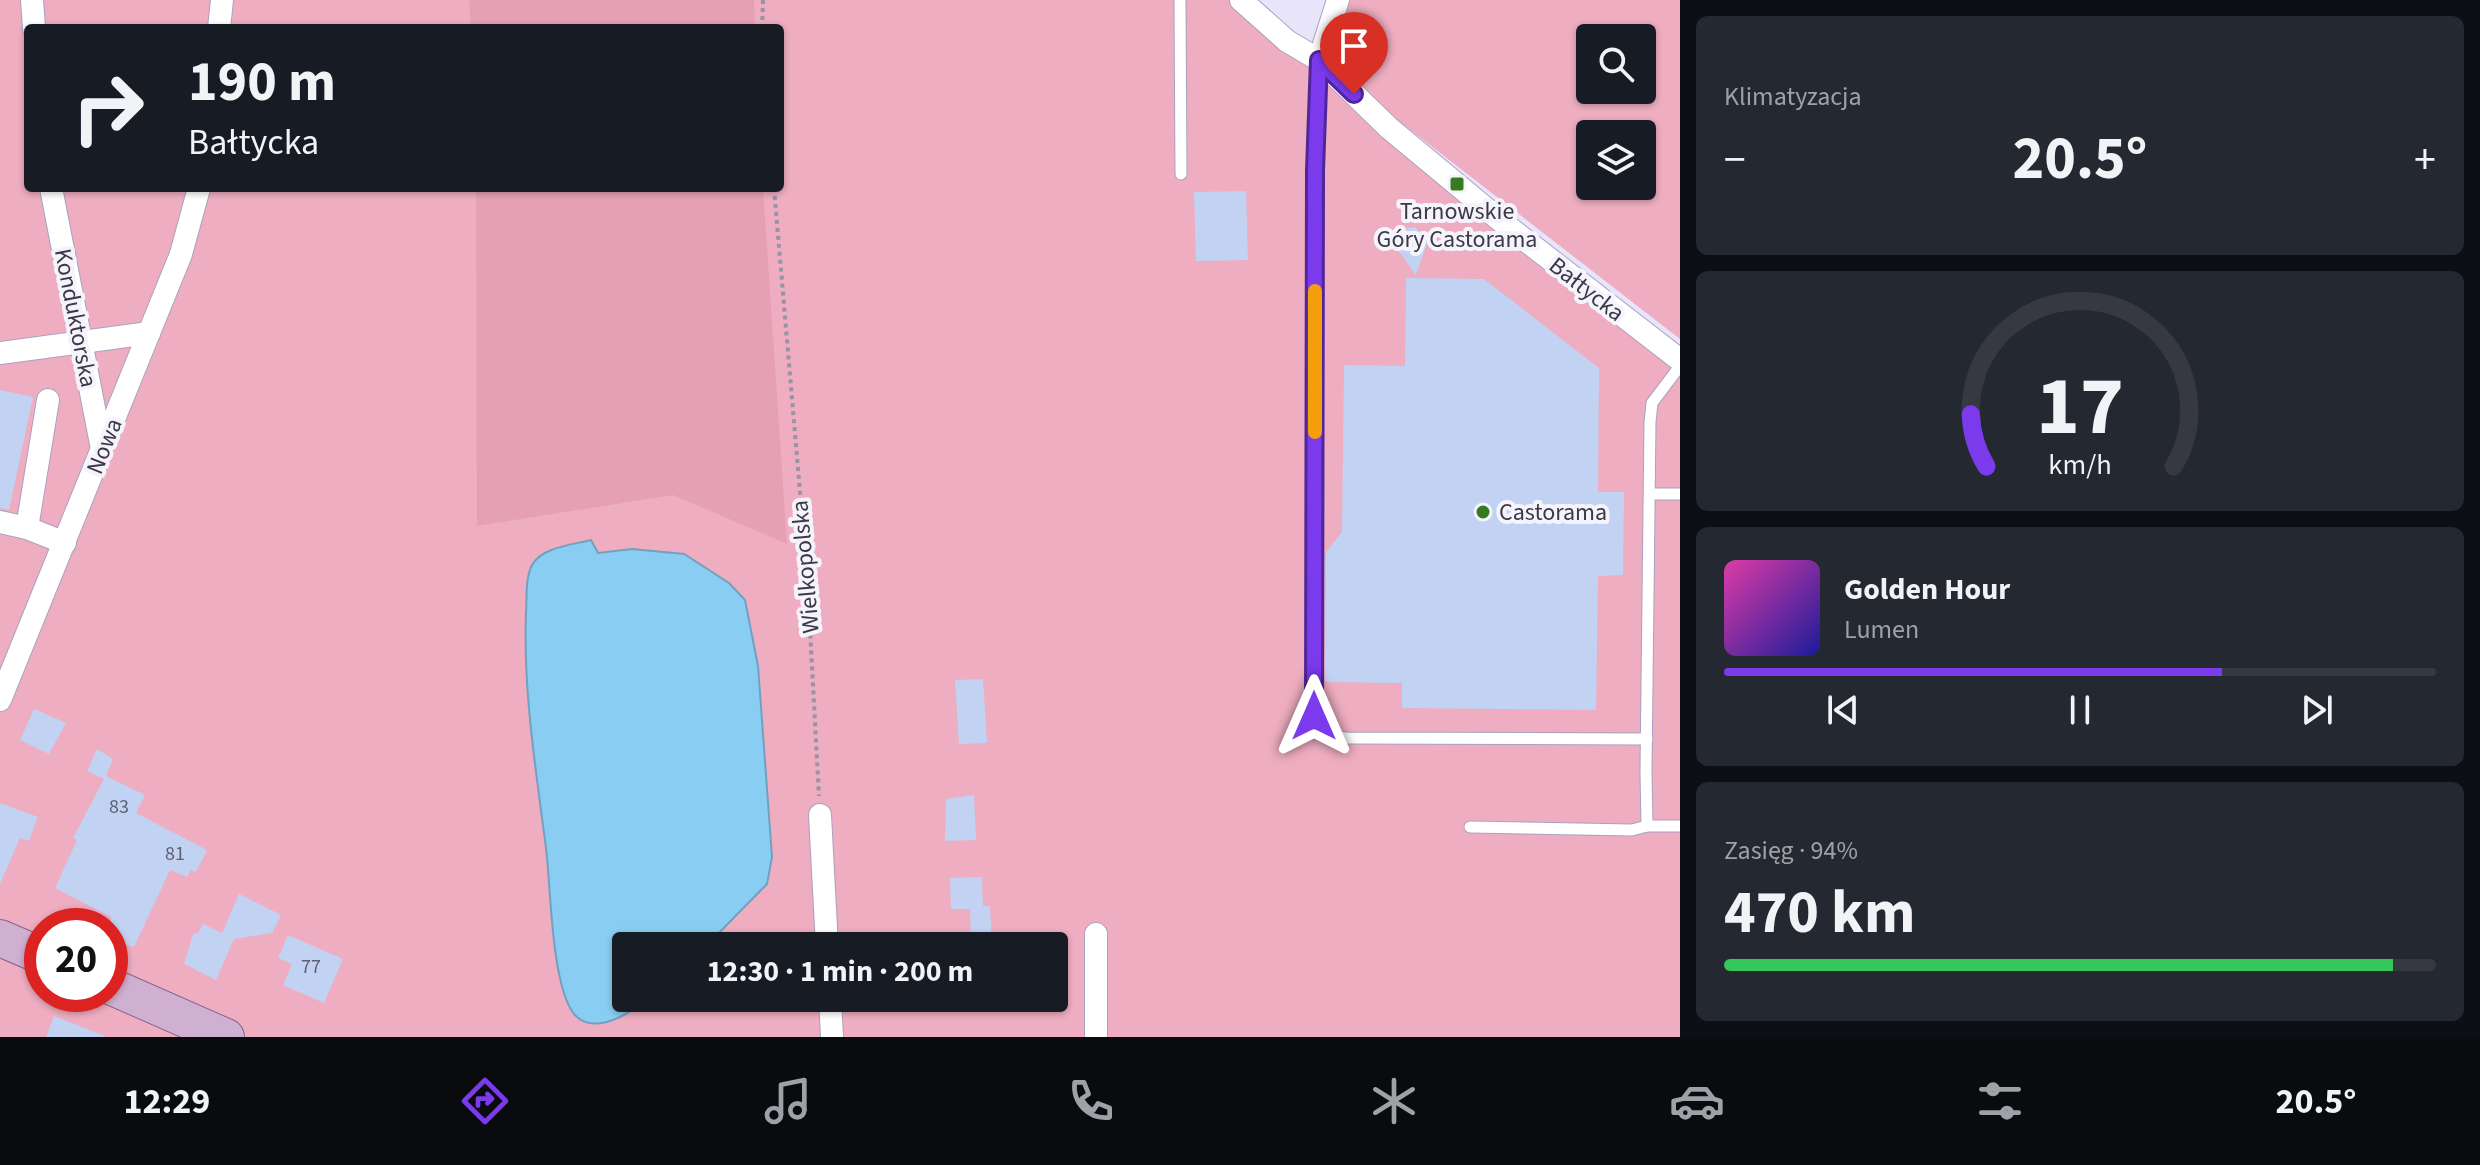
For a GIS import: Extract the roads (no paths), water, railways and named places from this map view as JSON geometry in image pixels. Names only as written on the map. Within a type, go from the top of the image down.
[{"type":"main road","points":[[0,938],[24,948]]},
{"type":"main road","points":[[128,994],[226,1037]]},
{"type":"street","points":[[32,0],[34,24]]},
{"type":"street","points":[[219,24],[222,0]]},
{"type":"street","name":"Bałtycka","points":[[1241,0],[1287,41],[1319,60],[1389,128],[1680,363]]},
{"type":"street","points":[[1319,60],[1338,0]]},
{"type":"street","name":"Konduktorska","points":[[52,192],[102,449]]},
{"type":"street","name":"Nowa","points":[[0,700],[181,254],[198,192]]},
{"type":"street","points":[[0,353],[149,333]]},
{"type":"street","points":[[27,528],[48,400]]},
{"type":"street","points":[[0,522],[27,528],[65,543]]},
{"type":"street","points":[[820,815],[826,932]]},
{"type":"street","points":[[1096,934],[1096,1037]]},
{"type":"street","points":[[831,1012],[832,1037]]},
{"type":"lane","points":[[1180,0],[1181,174]]},
{"type":"lane","points":[[1319,60],[1315,170],[1314,716],[1326,733],[1345,738],[1647,739]]},
{"type":"lane","points":[[1647,826],[1652,403],[1680,363]]},
{"type":"lane","points":[[1651,494],[1680,494]]},
{"type":"lane","points":[[1470,827],[1632,830],[1647,826],[1680,826]]},
{"type":"water","points":[[591,540],[598,553],[632,549],[684,554],[729,583],[745,600],[758,666],[772,857],[767,884],[720,932],[612,932],[612,1012],[629,1012],[602,1023],[582,1021],[574,1014],[566,1000],[556,959],[526,672],[528,576],[532,565],[543,554]]},
{"type":"place","name":"Tarnowskie Góry Castorama","points":[[1457,184]]},
{"type":"place","name":"Castorama","points":[[1483,512]]}]
